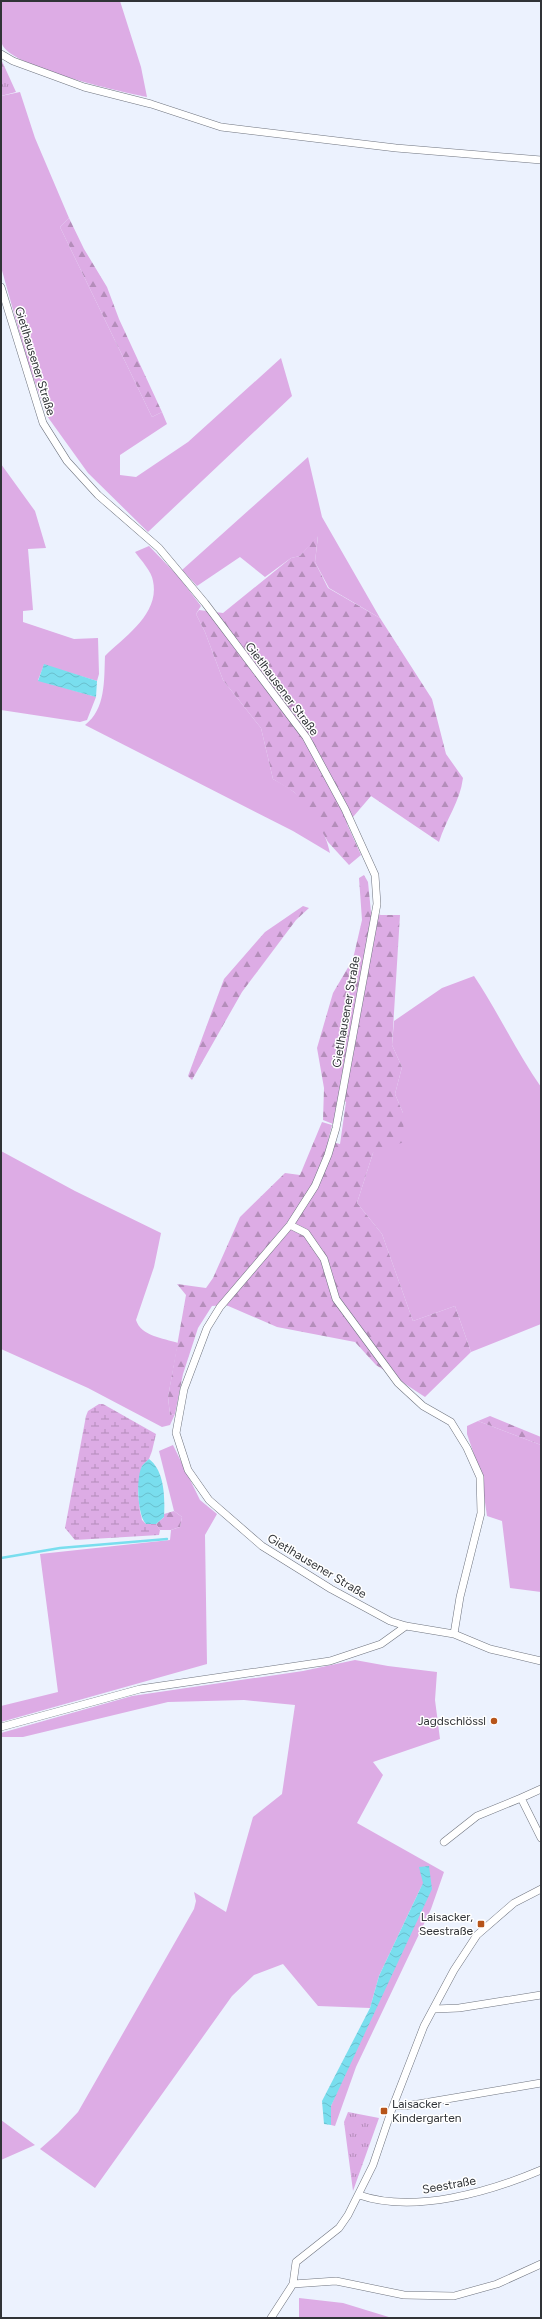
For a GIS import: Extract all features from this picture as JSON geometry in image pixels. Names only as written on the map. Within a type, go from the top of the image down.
[{"type":"street","points":[[1,54],[13,61],[84,87],[151,104],[221,127],[396,148],[541,160]]},
{"type":"street","name":"Gietlhausener Straße","points":[[1,287],[43,423],[67,461],[98,495],[159,548],[205,603],[306,737],[345,809],[375,875],[377,904],[336,1128],[328,1155],[315,1186],[290,1225],[220,1307],[207,1328],[184,1389],[176,1433],[188,1470],[209,1500],[262,1546],[331,1589],[390,1621],[406,1626],[454,1634],[490,1649],[541,1661]]},
{"type":"street","points":[[290,1225],[306,1233],[324,1259],[336,1299],[398,1383],[423,1406],[451,1422],[467,1448],[480,1477],[482,1513],[460,1597],[454,1634]]},
{"type":"street","points":[[1,1727],[140,1689],[330,1661],[380,1644],[406,1626]]},
{"type":"street","points":[[444,1842],[477,1816],[541,1789]]},
{"type":"street","points":[[521,1798],[541,1838]]},
{"type":"street","points":[[271,2318],[293,2284],[296,2262],[340,2228],[359,2194],[373,2165],[393,2106],[424,2026],[435,2009],[450,1977],[477,1935],[514,1903],[541,1889]]},
{"type":"street","points":[[435,2009],[459,2008],[541,1995]]},
{"type":"street","points":[[393,2106],[406,2106],[541,2083]]},
{"type":"street","name":"Seestraße","points":[[359,2194],[374,2200],[398,2202],[454,2198],[514,2182],[541,2170]]},
{"type":"street","points":[[293,2284],[336,2281],[404,2295],[454,2296],[497,2284],[541,2264]]},
{"type":"green space","points":[[1,1],[120,1],[141,67],[147,97],[114,90],[45,70],[9,53],[2,44]]},
{"type":"green space","points":[[1,59],[16,92],[1,96]]},
{"type":"green space","points":[[20,92],[35,138],[69,218],[60,227],[152,417],[162,412],[167,424],[120,455],[120,475],[136,477],[188,442],[281,358],[292,396],[148,532],[88,473],[47,416],[28,363],[1,267],[1,96]]},
{"type":"green space","points":[[69,218],[84,249],[107,287],[119,319],[162,412],[152,417],[60,227]]},
{"type":"green space","points":[[308,457],[322,517],[380,618],[329,588],[315,562],[318,536],[300,556],[291,558],[265,577],[240,557],[197,586],[182,570]]},
{"type":"green space","points":[[1,464],[35,511],[46,548],[28,549],[33,610],[23,611],[23,622],[74,639],[98,638],[99,674],[97,681],[44,665],[38,680],[96,697],[87,720],[80,722],[1,710]]},
{"type":"green space","points":[[318,535],[315,562],[328,588],[380,618],[432,699],[446,754],[463,778],[456,803],[439,842],[371,796],[347,824],[361,855],[349,865],[328,842],[312,814],[294,792],[273,779],[261,728],[223,680],[205,632],[196,614],[199,610],[223,613],[291,558],[300,556]]},
{"type":"green space","points":[[149,546],[178,576],[201,606],[196,614],[205,632],[223,680],[261,728],[273,779],[292,790],[312,812],[325,837],[330,853],[293,831],[85,725],[97,711],[100,702],[104,684],[105,656],[139,623],[151,604],[154,593],[152,577],[146,566],[135,552]]},
{"type":"green space","points":[[364,875],[368,882],[371,912],[381,915],[400,915],[392,1045],[402,1067],[395,1094],[403,1113],[404,1142],[373,1153],[357,1203],[382,1234],[413,1321],[455,1306],[471,1352],[425,1397],[376,1365],[355,1342],[277,1327],[226,1305],[212,1306],[198,1328],[183,1374],[175,1414],[170,1415],[168,1397],[186,1295],[177,1284],[206,1288],[213,1278],[240,1217],[285,1173],[300,1175],[322,1122],[332,1125],[328,1141],[340,1144],[346,1102],[339,1098],[333,1124],[323,1120],[324,1088],[317,1048],[333,993],[353,959],[362,920],[359,878]]},
{"type":"green space","points":[[303,906],[309,908],[296,920],[242,992],[192,1080],[188,1076],[224,979],[265,932]]},
{"type":"green space","points":[[474,976],[523,1060],[541,1087],[541,1324],[471,1352],[455,1306],[413,1321],[382,1234],[357,1203],[373,1153],[403,1113],[395,1094],[402,1067],[392,1045],[394,1021],[442,988]]},
{"type":"green space","points":[[1,1151],[75,1191],[161,1233],[154,1267],[136,1320],[143,1330],[153,1336],[178,1343],[168,1397],[170,1415],[175,1414],[170,1425],[162,1427],[88,1388],[1,1349]]},
{"type":"green space","points":[[99,1404],[103,1404],[156,1434],[149,1459],[142,1466],[138,1493],[142,1520],[146,1524],[156,1524],[160,1530],[159,1535],[75,1540],[65,1528],[86,1416],[88,1411]]},
{"type":"green space","points":[[490,1416],[541,1437],[541,1445],[478,1421]]},
{"type":"green space","points":[[478,1421],[541,1445],[541,1592],[510,1588],[502,1521],[487,1516],[481,1475],[467,1434],[467,1426]]},
{"type":"green space","points":[[173,1445],[200,1500],[217,1514],[205,1535],[207,1664],[1,1722],[1,1706],[58,1692],[40,1554],[170,1540],[171,1530],[180,1527],[182,1517],[174,1511],[159,1451]]},
{"type":"green space","points":[[174,1511],[182,1517],[180,1527],[171,1530],[160,1530],[156,1524],[164,1517],[164,1514]]},
{"type":"green space","points":[[355,1660],[437,1672],[435,1700],[440,1739],[373,1762],[383,1775],[357,1823],[444,1872],[431,1909],[356,2067],[335,2126],[331,2125],[331,2106],[423,1883],[379,1976],[370,2008],[318,2006],[283,1964],[254,1975],[232,1996],[95,2188],[40,2149],[78,2112],[194,1909],[196,1901],[194,1892],[226,1912],[253,1817],[282,1794],[295,1705],[244,1700],[168,1702],[23,1737],[1,1737],[1,1733],[132,1696],[303,1671]]},
{"type":"green space","points":[[348,2112],[379,2118],[353,2191],[344,2122]]},
{"type":"green space","points":[[1,2120],[35,2145],[1,2160]]},
{"type":"green space","points":[[299,2298],[343,2303],[392,2318],[299,2318]]},
{"type":"water","points":[[44,664],[97,681],[96,697],[38,681]]},
{"type":"water","points":[[149,1459],[154,1464],[161,1478],[164,1494],[164,1517],[156,1524],[146,1524],[141,1513],[138,1496],[140,1471],[142,1466]]},
{"type":"water","points":[[429,1866],[432,1889],[331,2106],[331,2125],[324,2124],[322,2101],[370,2008],[379,1976],[423,1883],[419,1867]]},
{"type":"waterway","points":[[1,1558],[60,1548],[167,1539]]},
{"type":"place","name":"Jagdschlössl","points":[[494,1721]]},
{"type":"place","name":"Laisacker, Seestraße","points":[[481,1924]]},
{"type":"place","name":"Laisacker - Kindergarten","points":[[384,2111]]}]
